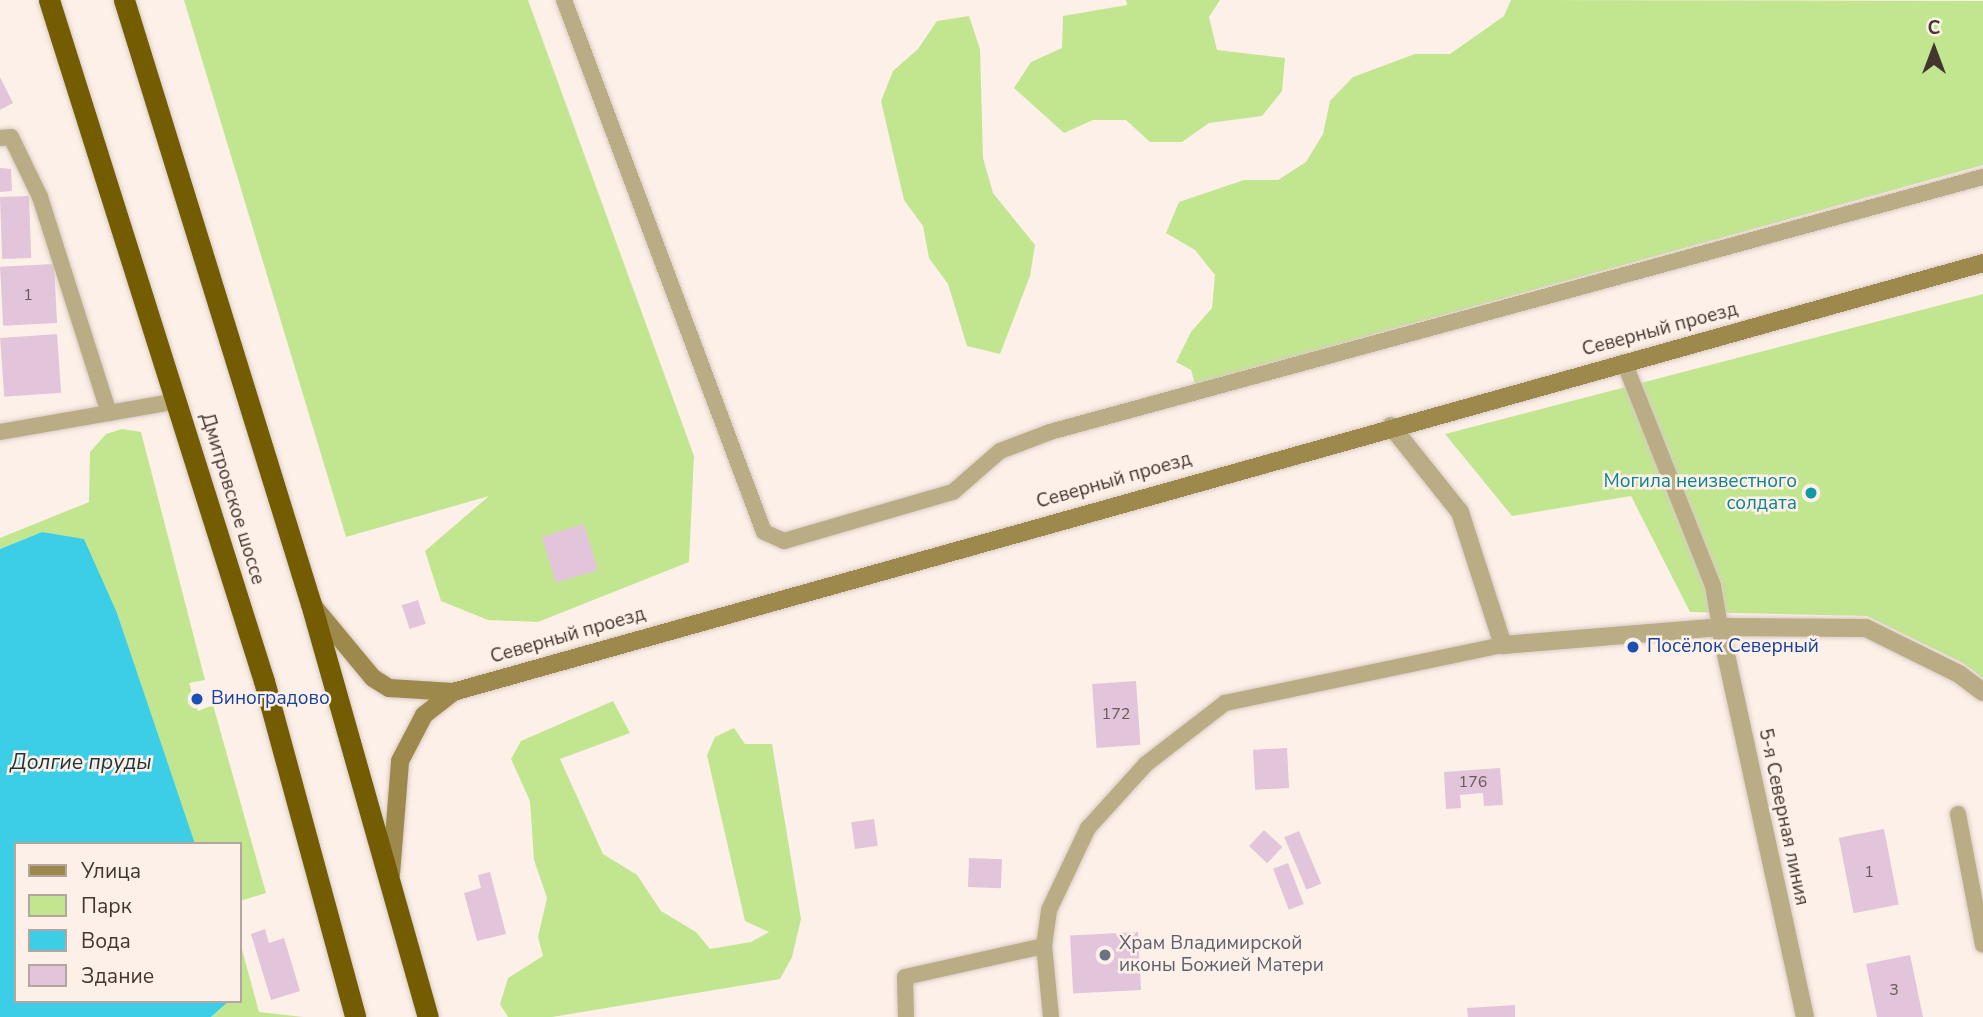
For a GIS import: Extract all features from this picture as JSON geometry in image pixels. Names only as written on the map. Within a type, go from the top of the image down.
[{"type":"highway","name":"Дмитровское шоссе","points":[[48,0],[264,681],[355,1017]]},
{"type":"highway","points":[[124,0],[312,604],[391,874],[428,1017]]},
{"type":"street","name":"Северный проезд","points":[[391,874],[400,761],[424,715],[453,692],[1391,426],[1983,262]]},
{"type":"street","points":[[1391,426],[1460,512],[1503,645],[1720,627],[1866,628],[1959,674],[1983,692]]},
{"type":"street","points":[[312,604],[373,678],[389,688],[453,692]]},
{"type":"street","name":"5-я Северная линия","points":[[1720,627],[1805,1017]]},
{"type":"lane","points":[[564,0],[764,532],[784,541],[953,492],[1000,451],[1050,432],[1983,177]]},
{"type":"lane","points":[[0,138],[11,137],[40,197],[109,412]]},
{"type":"lane","points":[[1623,362],[1713,586],[1720,627]]},
{"type":"lane","points":[[0,432],[177,401]]},
{"type":"lane","points":[[1051,1017],[1044,946],[1049,910],[1088,828],[1146,764],[1225,703],[1503,645]]},
{"type":"lane","points":[[1958,814],[1983,946]]},
{"type":"lane","points":[[906,1017],[905,977],[1044,946]]},
{"type":"green space","points":[[184,0],[528,0],[694,456],[689,562],[538,622],[488,620],[441,601],[425,551],[489,496],[346,537]]},
{"type":"green space","points":[[1126,0],[1220,0],[1209,17],[1217,50],[1285,58],[1282,91],[1262,116],[1209,123],[1182,142],[1150,142],[1126,120],[1093,120],[1064,133],[1014,88],[1031,62],[1062,48],[1063,16],[1127,5]]},
{"type":"green space","points":[[1511,0],[1983,1],[1983,165],[1195,384],[1191,370],[1176,362],[1191,332],[1212,308],[1215,275],[1195,250],[1166,233],[1179,202],[1244,180],[1278,180],[1306,162],[1323,134],[1330,101],[1353,77],[1415,54],[1450,54],[1504,16]]},
{"type":"green space","points":[[969,16],[980,49],[983,158],[993,193],[1035,245],[1030,276],[1000,354],[967,346],[948,284],[929,258],[923,226],[904,200],[881,101],[893,71],[918,49],[937,21]]},
{"type":"green space","points":[[1983,294],[1983,678],[1963,663],[1867,616],[1690,612],[1631,496],[1512,516],[1445,434]]},
{"type":"green space","points":[[122,429],[141,432],[205,680],[189,683],[198,711],[213,705],[266,893],[242,900],[242,842],[193,842],[117,613],[42,532],[0,549],[0,538],[89,502],[90,452],[106,434]]},
{"type":"green space","points":[[613,701],[630,733],[560,759],[603,854],[637,875],[661,911],[696,932],[710,949],[751,942],[769,932],[745,921],[707,755],[715,737],[734,728],[745,744],[772,744],[801,919],[792,957],[780,979],[552,1017],[508,1017],[500,1004],[508,978],[543,956],[538,937],[547,898],[534,860],[530,801],[511,759],[521,741]]},
{"type":"green space","points":[[242,949],[259,1012],[303,1017],[211,1017],[227,1003],[242,1003]]},
{"type":"water","name":"Долгие пруды","points":[[42,532],[84,539],[117,613],[194,842],[14,842],[14,1003],[227,1003],[211,1017],[0,1017],[0,549]]},
{"type":"building","points":[[0,77],[13,103],[0,110]]},
{"type":"building","points":[[0,168],[11,169],[12,191],[0,192]]},
{"type":"building","points":[[29,196],[31,258],[2,259],[0,197]]},
{"type":"building","points":[[54,264],[57,323],[3,326],[0,267]]},
{"type":"building","points":[[57,334],[61,393],[4,397],[0,338]]},
{"type":"building","points":[[584,524],[598,570],[556,583],[542,537]]},
{"type":"building","points":[[418,600],[426,624],[410,629],[402,605]]},
{"type":"building","points":[[1136,681],[1140,745],[1097,748],[1092,684]]},
{"type":"building","points":[[1287,748],[1289,788],[1255,790],[1253,750]]},
{"type":"building","points":[[1500,768],[1503,805],[1484,806],[1483,793],[1460,795],[1461,808],[1446,809],[1444,772]]},
{"type":"building","points":[[874,819],[878,846],[855,849],[851,822]]},
{"type":"building","points":[[1884,829],[1899,905],[1854,913],[1839,838]]},
{"type":"building","points":[[1264,830],[1282,847],[1267,863],[1249,846]]},
{"type":"building","points":[[1299,831],[1321,883],[1307,890],[1284,837]]},
{"type":"building","points":[[969,858],[1002,859],[1001,888],[968,887]]},
{"type":"building","points":[[1288,863],[1304,904],[1289,910],[1273,869]]},
{"type":"building","points":[[490,872],[506,934],[477,941],[464,893],[481,888],[478,875]]},
{"type":"building","points":[[265,929],[269,943],[284,938],[300,991],[271,1000],[251,934]]},
{"type":"building","name":"Храм Владимирской иконы Божией Матери","points":[[1138,932],[1141,990],[1073,993],[1070,936]]},
{"type":"building","points":[[1910,955],[1923,1017],[1877,1017],[1866,964]]},
{"type":"building","points":[[1515,1005],[1515,1017],[1468,1017],[1467,1008]]},
{"type":"place","name":"Могила неизвестного солдата","points":[[1811,493]]},
{"type":"place","name":"Посёлок Северный","points":[[1633,647]]},
{"type":"place","name":"Виноградово","points":[[197,699]]},
{"type":"place","name":"Храм Владимирской иконы Божией Матери","points":[[1105,955]]}]
